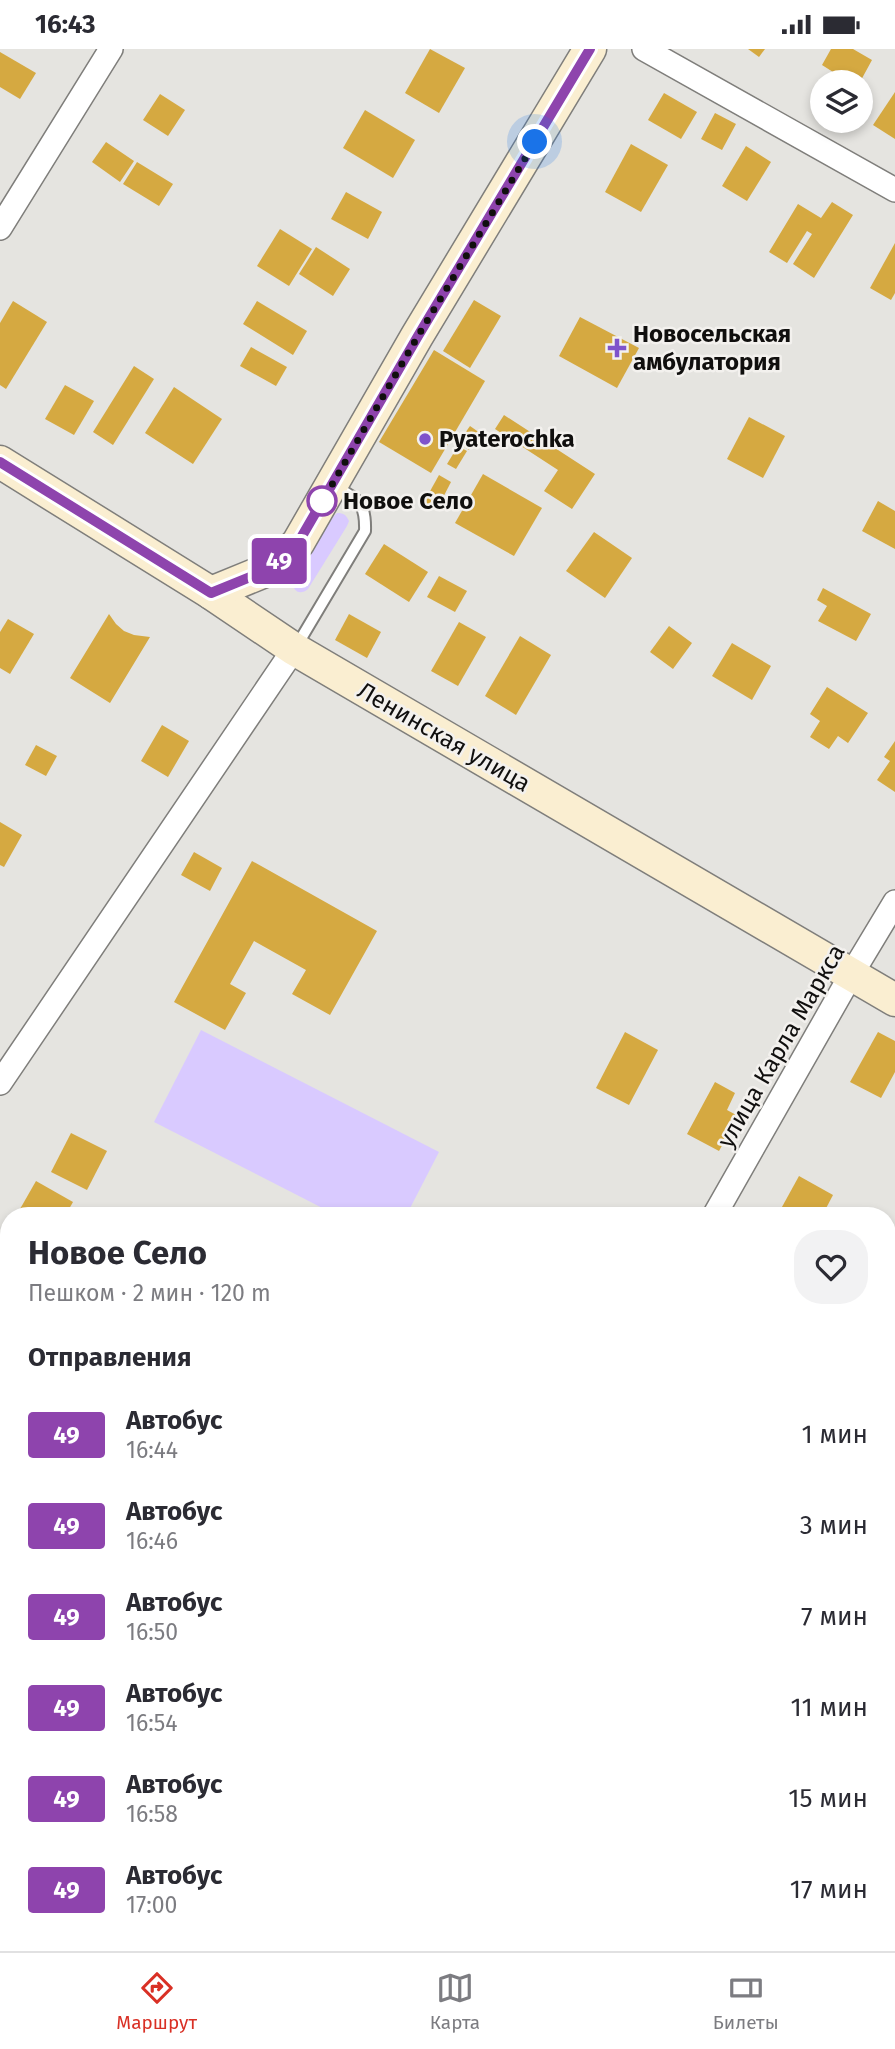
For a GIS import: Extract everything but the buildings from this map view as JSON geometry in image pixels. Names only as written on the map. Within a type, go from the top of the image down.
[{"type":"street","points":[[0,228],[111,49]]},
{"type":"street","points":[[211,593],[272,568],[298,543],[590,49]]},
{"type":"street","points":[[644,49],[895,190]]},
{"type":"street","name":"Ленинская улица","points":[[0,462],[211,593],[294,649],[895,999]]},
{"type":"street","points":[[0,1083],[294,649]]},
{"type":"street","name":"улица Карла Маркса","points":[[718,1207],[895,902]]},
{"type":"lane","points":[[294,649],[365,531],[366,513],[359,500],[332,484]]},
{"type":"shaded area","points":[[337,513],[347,517],[347,526],[308,589],[297,591],[294,580]]},
{"type":"shaded area","points":[[201,1030],[439,1152],[411,1207],[320,1207],[154,1122]]},
{"type":"bus line","name":"49","points":[[0,462],[211,593],[272,568],[298,543],[590,49]]},
{"type":"place","name":"Новосельская амбулатория","points":[[617,348]]},
{"type":"place","name":"Pyaterochka","points":[[425,439]]},
{"type":"place","name":"Новое Село","points":[[322,501]]},
{"type":"route","points":[[322,501],[318,509],[535,142]]}]
